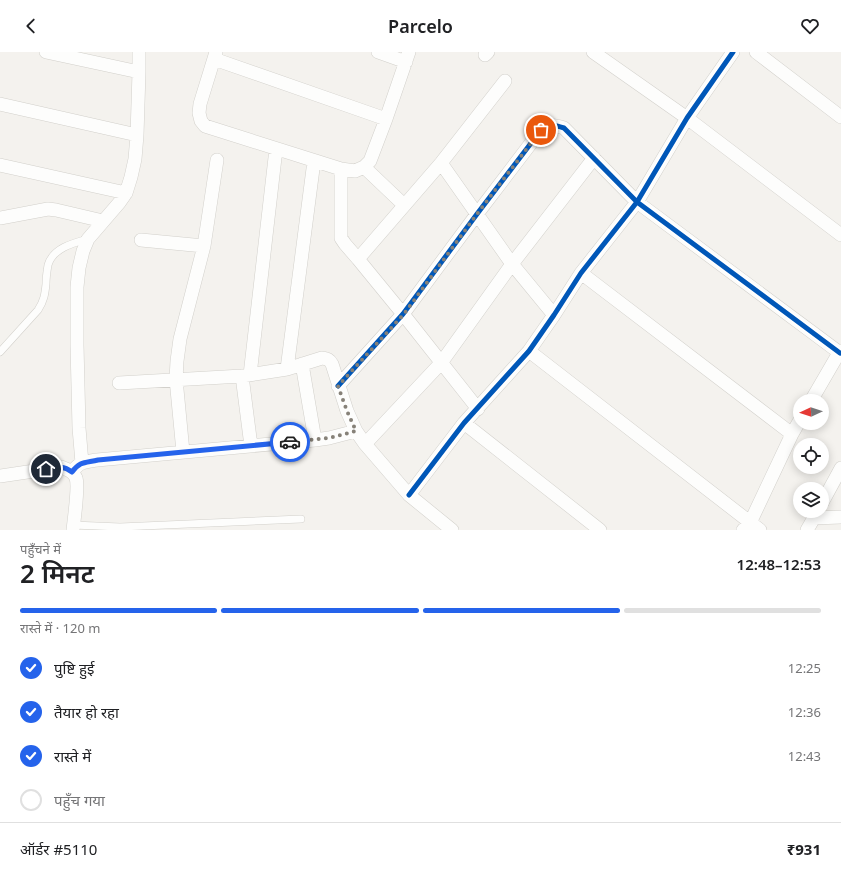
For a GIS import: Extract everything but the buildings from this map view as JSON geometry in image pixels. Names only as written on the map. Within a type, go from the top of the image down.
[{"type":"street","points":[[46,52],[139,72]]},
{"type":"street","points":[[82,463],[79,428],[77,360],[77,287],[79,268],[83,251],[88,239],[126,193],[131,177],[135,159],[137,135],[139,52]]},
{"type":"street","points":[[378,52],[407,57],[386,119],[370,161],[364,167],[356,171],[342,169],[314,161],[205,126],[201,121],[199,114],[200,104],[215,55],[386,119]]},
{"type":"street","points":[[593,52],[687,118],[841,235]]},
{"type":"street","points":[[409,495],[464,423],[529,351],[581,273],[637,202],[687,118],[733,52]]},
{"type":"street","points":[[756,52],[841,117]]},
{"type":"street","points":[[358,259],[441,163],[505,81]]},
{"type":"street","points":[[0,104],[137,135]]},
{"type":"street","points":[[338,386],[404,314],[541,130],[548,125],[564,128],[637,202],[840,352],[815,394]]},
{"type":"street","points":[[251,446],[246,375],[276,149]]},
{"type":"street","points":[[365,444],[441,363],[512,264],[594,158]]},
{"type":"street","points":[[183,452],[176,380],[177,360],[180,339],[204,246],[217,160]]},
{"type":"street","points":[[287,369],[314,161]]},
{"type":"street","points":[[441,163],[512,264],[554,315]]},
{"type":"street","points":[[0,165],[126,193]]},
{"type":"street","points":[[364,167],[404,206]]},
{"type":"street","points":[[342,169],[341,238],[404,314],[478,409]]},
{"type":"street","points":[[0,218],[48,209],[103,221]]},
{"type":"street","points":[[141,240],[204,246]]},
{"type":"street","points":[[581,273],[792,434]]},
{"type":"street","points":[[529,351],[751,528],[794,430]]},
{"type":"street","points":[[119,383],[246,375],[287,369],[326,358],[330,361],[347,411],[356,431],[365,444],[409,495],[452,530]]},
{"type":"street","points":[[302,364],[315,440]]},
{"type":"street","points":[[464,423],[600,530]]},
{"type":"street","points":[[72,472],[76,466],[82,463],[98,460],[315,440],[356,431]]},
{"type":"street","points":[[0,476],[61,467],[72,472],[76,477],[77,485],[73,528]]},
{"type":"street","points":[[829,490],[841,468]]},
{"type":"street","points":[[829,516],[841,517]]},
{"type":"street","points":[[807,530],[814,518]]},
{"type":"lane","points":[[0,352],[43,304],[48,265],[51,258],[66,246],[88,239]]},
{"type":"lane","points":[[73,528],[300,519]]},
{"type":"cycle path","points":[[409,495],[464,423],[529,351],[581,273],[637,202],[687,118],[733,52]]},
{"type":"cycle path","points":[[338,386],[403,314],[541,130],[552,126],[564,128],[637,202],[840,353]]},
{"type":"way so far","points":[[290,442],[329,438],[356,431],[338,386],[404,314],[541,130]]},
{"type":"route","points":[[46,469],[61,467],[72,472],[76,466],[82,463],[98,460],[290,442]]}]
